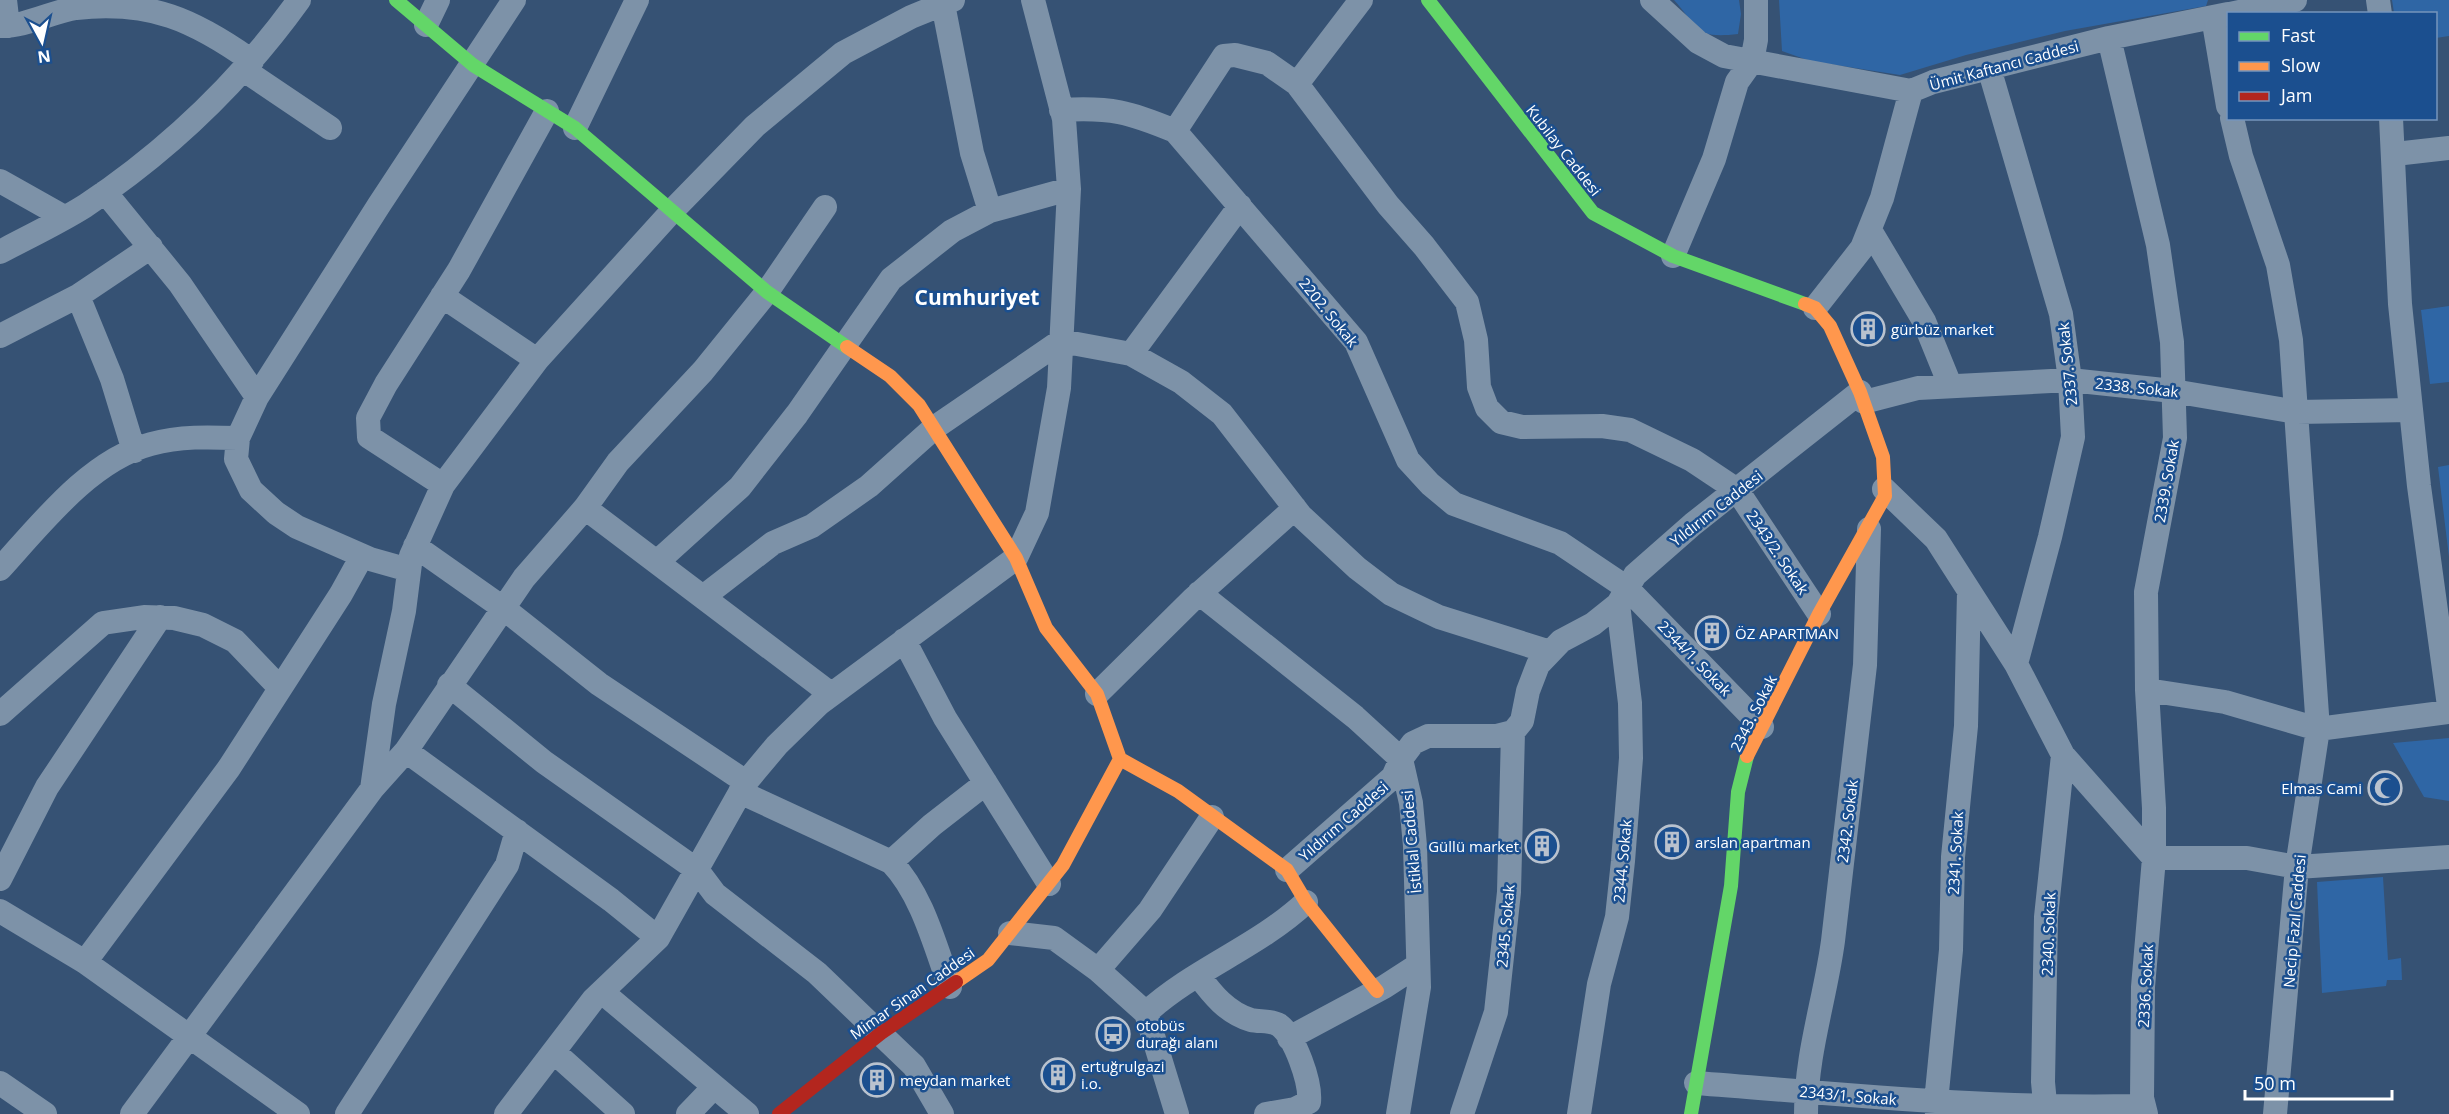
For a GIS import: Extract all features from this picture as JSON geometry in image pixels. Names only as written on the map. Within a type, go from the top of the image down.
[{"type":"street","points":[[5,0],[4,26],[77,7],[157,5],[206,29],[248,66],[330,128]]},
{"type":"street","points":[[0,252],[105,192],[192,123],[248,66],[299,0]]},
{"type":"street","points":[[396,0],[473,65],[575,128],[767,292],[890,376],[919,405],[1016,558],[1046,628],[1097,694],[1120,759]]},
{"type":"street","points":[[426,25],[438,0]]},
{"type":"street","points":[[409,570],[362,556],[297,526],[276,513],[251,490],[236,459],[238,438],[256,397],[514,0]]},
{"type":"street","points":[[575,128],[639,0]]},
{"type":"street","points":[[506,1114],[555,1053],[593,1000],[658,938],[743,787],[777,745],[831,694],[1016,558],[1037,513],[1059,387],[1069,189],[1061,110],[1033,0]]},
{"type":"street","points":[[1297,84],[1361,0]]},
{"type":"street","name":"Kubilay Caddesi","points":[[1428,0],[1472,60],[1593,213],[1673,256],[1815,308]]},
{"type":"street","points":[[1652,0],[1698,42],[1724,56],[1911,91]]},
{"type":"street","points":[[1673,256],[1714,159],[1737,82],[1752,61],[1756,40],[1756,0]]},
{"type":"street","points":[[2227,45],[2226,14],[2232,0]]},
{"type":"street","name":"Ümit Kaftancı Caddesi","points":[[2236,12],[2295,0]]},
{"type":"street","points":[[372,789],[384,704],[404,611],[409,570],[415,546],[443,485],[537,360],[673,210],[755,126],[843,53],[911,17],[948,2],[962,108],[990,212]]},
{"type":"street","name":"Ümit Kaftancı Caddesi","points":[[1815,308],[1862,248],[1870,230],[1882,198],[1911,91],[1933,82],[2109,38],[2226,14]]},
{"type":"street","name":"2339. Sokak","points":[[2109,38],[2158,245],[2172,342],[2175,438],[2146,592],[2147,690],[2154,808],[2154,858]]},
{"type":"street","points":[[1175,132],[1224,56],[1235,55],[1267,63],[1297,84],[1388,206],[1424,246],[1467,302],[1476,340],[1479,387],[1486,408],[1501,422],[1522,428],[1602,426],[1630,430],[1692,460],[1737,490]]},
{"type":"street","name":"2337. Sokak","points":[[1989,68],[2061,314],[2070,380],[2073,436],[2050,537],[2016,664]]},
{"type":"street","name":"2202. Sokak","points":[[1061,110],[1101,107],[1138,116],[1175,132],[1356,342],[1408,460],[1430,483],[1454,504],[1560,543],[1622,596]]},
{"type":"street","points":[[443,485],[369,436],[368,418],[386,384],[442,296],[547,111]]},
{"type":"street","name":"Necip Fazıl Caddesi","points":[[2232,120],[2241,156],[2278,265],[2290,339],[2318,729],[2297,867],[2275,1114]]},
{"type":"street","points":[[2391,120],[2395,154],[2400,304],[2411,410],[2449,706]]},
{"type":"street","points":[[2395,154],[2449,148]]},
{"type":"street","points":[[0,181],[64,217]]},
{"type":"street","points":[[657,562],[740,487],[797,414],[891,279],[952,231],[990,212],[1069,189]]},
{"type":"street","points":[[105,192],[151,247],[206,321],[256,397]]},
{"type":"street","points":[[1131,354],[1240,206]]},
{"type":"street","points":[[132,1114],[372,789],[406,751],[524,578],[585,508],[618,462],[703,371],[767,292],[825,207]]},
{"type":"street","points":[[1870,230],[1924,321],[1950,385]]},
{"type":"street","points":[[0,336],[78,296],[151,247]]},
{"type":"street","points":[[78,296],[111,379],[134,451]]},
{"type":"street","points":[[442,296],[537,360]]},
{"type":"street","points":[[1815,308],[1830,326],[1862,397],[1883,457],[1884,489],[1936,539],[2016,664],[2063,754],[2154,858],[2247,858],[2297,867],[2449,857]]},
{"type":"street","points":[[703,597],[773,543],[812,526],[869,486],[934,428],[1061,341],[1131,354],[1181,382],[1222,414],[1295,508],[1357,568],[1391,594],[1439,617],[1550,652]]},
{"type":"street","name":"2338. Sokak","points":[[1862,397],[1950,385],[2070,380],[2174,390],[2297,412],[2411,410]]},
{"type":"street","name":"Yıldırım Caddesi","points":[[1120,759],[1178,791],[1287,870],[1393,777],[1401,759],[1413,743],[1428,735],[1497,736],[1513,732],[1522,721],[1528,691],[1538,665],[1561,641],[1593,624],[1622,596],[1643,568],[1693,524],[1862,397]]},
{"type":"street","points":[[0,569],[68,495],[121,456],[151,444],[194,436],[238,438]]},
{"type":"street","name":"2343. Sokak","points":[[1691,1114],[1731,886],[1738,792],[1748,754],[1819,614],[1885,496],[1884,489]]},
{"type":"street","name":"2343/2. Sokak","points":[[1737,490],[1819,614]]},
{"type":"street","points":[[585,508],[831,694]]},
{"type":"street","points":[[1097,694],[1199,593],[1295,508]]},
{"type":"street","name":"2342. Sokak","points":[[1806,1103],[1813,1035],[1828,978],[1864,677],[1869,526]]},
{"type":"street","points":[[415,546],[502,608],[599,684],[743,787],[891,862],[902,874],[917,903],[950,987]]},
{"type":"street","points":[[85,962],[229,768],[341,594],[362,556]]},
{"type":"street","name":"2341. Sokak","points":[[1937,1108],[1951,950],[1953,858],[1966,726],[1969,592]]},
{"type":"street","points":[[1199,593],[1355,717],[1401,759]]},
{"type":"street","name":"2344/1. Sokak","points":[[1622,596],[1762,727]]},
{"type":"street","name":"2344. Sokak","points":[[1579,1114],[1599,984],[1617,917],[1623,861],[1630,758],[1630,703],[1622,596]]},
{"type":"street","points":[[0,714],[103,623],[160,617],[203,625],[236,640],[280,687]]},
{"type":"street","points":[[0,879],[47,787],[160,617]]},
{"type":"street","points":[[904,640],[922,678],[1049,884]]},
{"type":"street","points":[[449,685],[544,762],[697,870],[715,894],[817,973],[914,1066],[942,1114]]},
{"type":"street","points":[[2147,690],[2226,702],[2318,729],[2449,712]]},
{"type":"street","name":"2345. Sokak","points":[[1462,1114],[1496,1012],[1509,892],[1513,732]]},
{"type":"street","points":[[406,751],[611,900],[658,938]]},
{"type":"street","name":"2340. Sokak","points":[[2045,1111],[2046,917],[2063,754]]},
{"type":"street","name":"Mimar Sinan Caddesi","points":[[779,1114],[881,1033],[988,960],[1063,865],[1120,759]]},
{"type":"street","name":"İstiklal Caddesi","points":[[1398,1114],[1419,987],[1411,803],[1401,759]]},
{"type":"street","points":[[891,862],[932,825],[986,783]]},
{"type":"street","points":[[1098,970],[1150,910],[1212,817]]},
{"type":"street","points":[[347,1114],[507,865],[517,831]]},
{"type":"street","name":"2336. Sokak","points":[[2144,1114],[2142,1098],[2143,987],[2154,858]]},
{"type":"street","points":[[1287,870],[1306,902],[1377,991]]},
{"type":"street","points":[[1146,1013],[1198,975],[1263,935],[1306,902]]},
{"type":"street","points":[[0,911],[85,962],[298,1114]]},
{"type":"street","points":[[1010,933],[1054,938],[1098,970],[1146,1013],[1177,1114]]},
{"type":"street","points":[[1289,1038],[1377,991],[1418,965]]},
{"type":"street","points":[[1198,975],[1214,997],[1232,1011],[1251,1020],[1276,1023],[1289,1038],[1310,1089],[1309,1102],[1295,1109],[1266,1114]]},
{"type":"street","points":[[602,992],[713,1088],[747,1114]]},
{"type":"street","points":[[555,1053],[622,1114]]},
{"type":"street","points":[[0,1083],[45,1114]]},
{"type":"street","name":"2343/1. Sokak","points":[[1696,1083],[1806,1103],[2045,1111],[2132,1106],[2144,1114]]},
{"type":"street","points":[[688,1114],[713,1088]]},
{"type":"shaded area","points":[[1674,0],[1739,0],[1741,14],[1738,34],[1705,33],[1694,24]]},
{"type":"shaded area","points":[[1779,0],[2208,0],[2206,6],[2065,31],[1966,55],[1900,75],[1810,61],[1782,51]]},
{"type":"shaded area","points":[[2392,0],[2449,0],[2449,36],[2437,38],[2437,12],[2394,12]]},
{"type":"shaded area","points":[[2449,306],[2449,382],[2430,384],[2421,310]]},
{"type":"shaded area","points":[[2449,465],[2449,557],[2438,467]]},
{"type":"shaded area","points":[[2449,738],[2449,801],[2424,797],[2393,743]]},
{"type":"shaded area","points":[[2383,877],[2388,960],[2401,958],[2402,980],[2387,980],[2386,986],[2322,993],[2317,882]]},
{"type":"traffic: fast","points":[[396,0],[473,65],[575,128],[767,292],[847,347]]},
{"type":"traffic: fast","points":[[1428,0],[1593,213],[1673,256],[1805,304]]},
{"type":"traffic: fast","points":[[1691,1114],[1731,886],[1738,792],[1747,756]]},
{"type":"traffic: slow","points":[[1747,756],[1819,614],[1885,496],[1883,457],[1860,392],[1830,326],[1815,308],[1805,304]]},
{"type":"traffic: slow","points":[[847,347],[890,376],[919,405],[1016,558],[1046,628],[1097,694],[1120,759]]},
{"type":"traffic: slow","points":[[1120,759],[1178,791],[1287,870],[1306,902],[1377,991]]},
{"type":"traffic: slow","points":[[956,982],[988,960],[1063,865],[1120,759]]},
{"type":"traffic: jam","points":[[779,1114],[881,1033],[956,982]]},
{"type":"place","name":"gürbüz market","points":[[1868,329]]},
{"type":"place","name":"ÖZ APARTMAN","points":[[1712,633]]},
{"type":"place","name":"Elmas Cami","points":[[2385,788]]},
{"type":"place","name":"arslan apartman","points":[[1672,842]]},
{"type":"place","name":"Güllü market","points":[[1542,846]]},
{"type":"place","name":"otobüs durağı alanı","points":[[1113,1034]]},
{"type":"place","name":"ertuğrulgazi i.o.","points":[[1058,1075]]},
{"type":"place","name":"meydan market","points":[[877,1080]]},
{"type":"district","name":"Cumhuriyet","points":[[977,297]]}]
